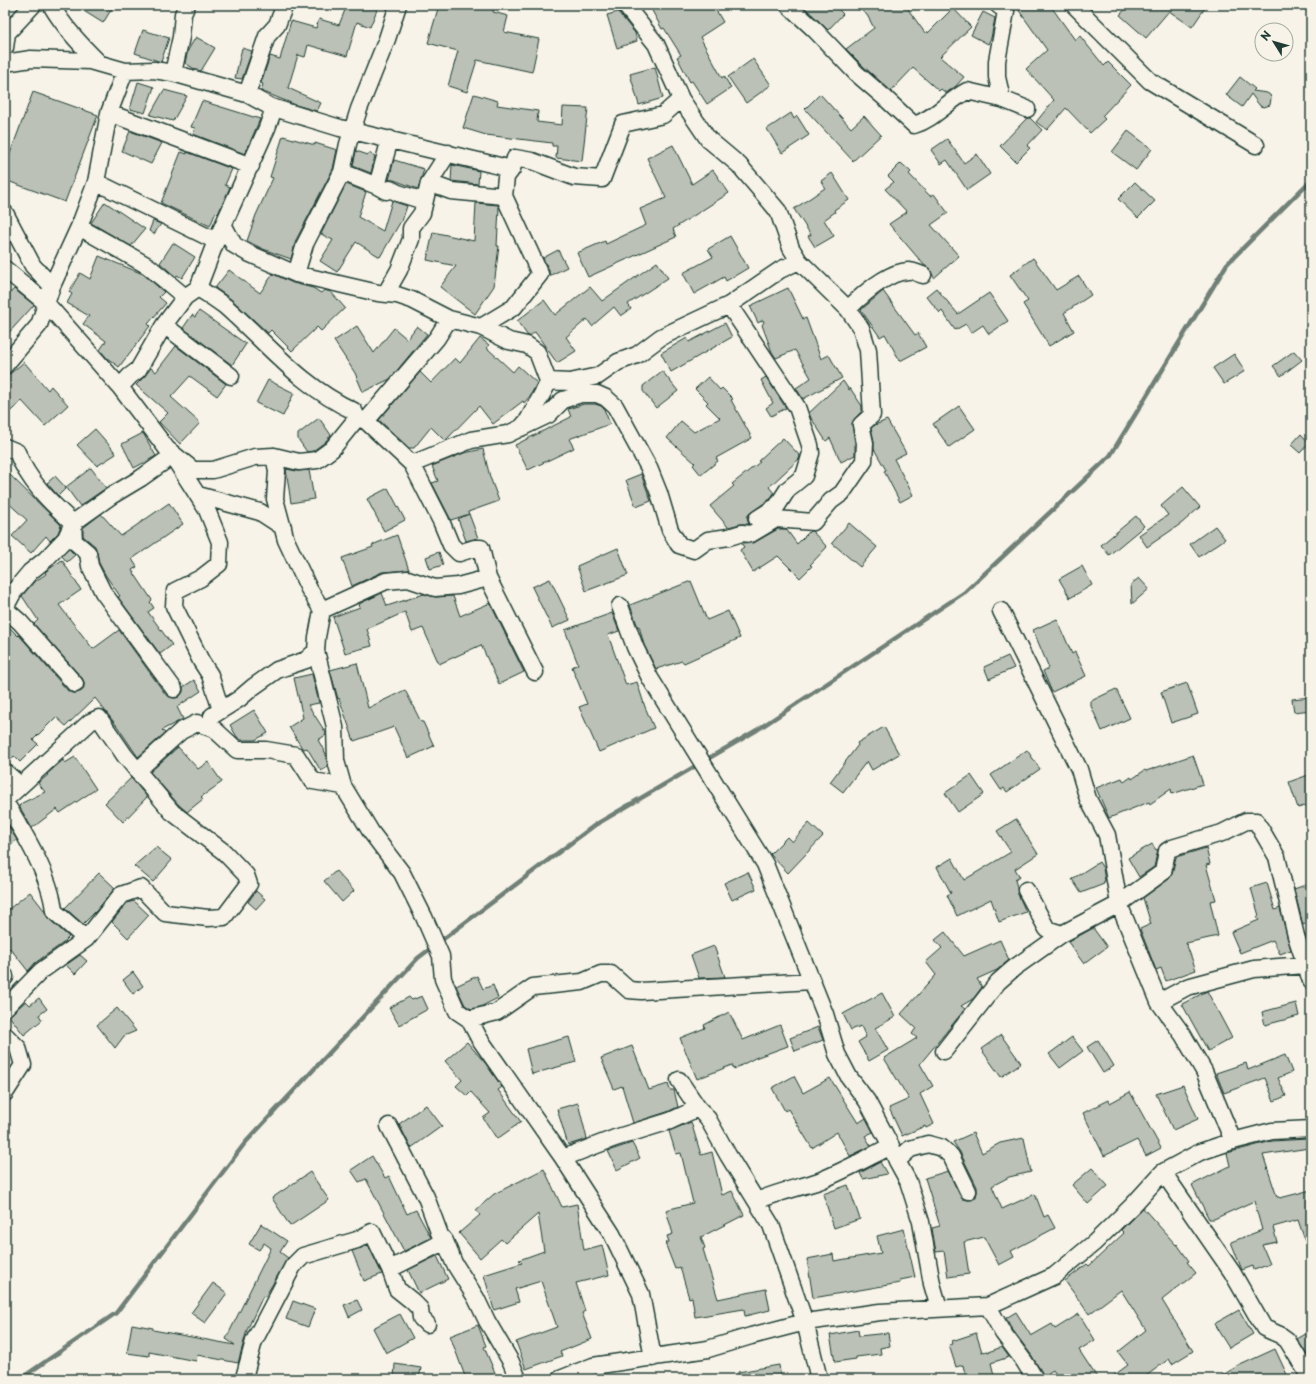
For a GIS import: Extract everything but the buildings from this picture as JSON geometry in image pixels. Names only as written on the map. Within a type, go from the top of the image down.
[{"type":"street","points":[[6,38],[34,5]]},
{"type":"street","points":[[51,5],[61,21],[77,41],[98,62]]},
{"type":"street","points":[[173,73],[187,5]]},
{"type":"street","points":[[296,274],[305,244],[342,172],[348,144],[359,109],[387,39],[398,5]]},
{"type":"street","points":[[412,464],[471,440],[508,434],[548,415],[563,400],[581,394],[597,394],[606,398],[615,406],[649,468],[659,493],[670,530],[679,545],[694,550],[708,540],[729,537],[742,533],[751,534],[776,518],[813,522],[831,501],[842,494],[864,462],[865,443],[861,425],[872,414],[868,350],[861,328],[848,309],[800,261],[791,248],[778,211],[739,165],[708,139],[681,99],[656,44],[625,5]]},
{"type":"street","points":[[788,5],[816,30],[856,73],[914,125],[924,122],[955,97],[967,91],[1002,99],[1026,109]]},
{"type":"street","points":[[998,5],[1006,11],[997,61],[997,77],[1002,99]]},
{"type":"street","points":[[1074,5],[1150,81],[1256,145]]},
{"type":"street","points":[[247,94],[267,36],[277,25],[284,7]]},
{"type":"street","points":[[5,63],[31,59],[90,61],[126,70],[154,70],[173,73],[247,94],[270,107],[353,130],[512,169]]},
{"type":"street","points":[[5,365],[39,325],[52,286],[79,227],[96,182],[109,113],[126,70]]},
{"type":"street","points":[[481,327],[514,307],[540,274],[504,196],[506,177],[512,169],[515,158],[532,161],[574,177],[602,179],[623,124],[663,115],[681,99]]},
{"type":"street","points":[[120,387],[138,370],[164,325],[192,292],[224,226],[267,128],[272,114],[270,107]]},
{"type":"street","points":[[109,113],[250,166]]},
{"type":"street","points":[[378,186],[390,139]]},
{"type":"street","points":[[386,293],[399,270],[411,239],[411,228],[422,213],[429,183],[448,153]]},
{"type":"street","points":[[342,172],[378,186],[386,191],[390,189],[424,201]]},
{"type":"street","points":[[96,182],[216,241]]},
{"type":"street","points":[[429,183],[450,191],[504,196]]},
{"type":"street","points":[[5,213],[33,266],[52,286]]},
{"type":"street","points":[[224,226],[234,245],[248,253],[296,274],[378,293],[397,295],[412,300],[449,320],[481,327],[509,341],[527,345],[537,352],[548,381],[528,420],[521,428]]},
{"type":"street","points":[[79,227],[192,292],[224,306],[290,370],[335,403],[354,411],[361,420],[412,464],[441,521],[451,545],[459,553],[475,548],[481,548],[488,578],[534,672]]},
{"type":"street","points":[[548,381],[570,382],[598,376],[618,362],[637,356],[661,337],[729,305],[780,270],[800,261]]},
{"type":"street","points":[[5,269],[46,303],[120,387],[170,453],[208,510],[220,542],[219,564],[201,578],[175,591],[174,606],[210,675],[221,710]]},
{"type":"street","points":[[848,309],[866,292],[895,274],[910,270],[923,276]]},
{"type":"street","points":[[729,305],[797,407],[810,445],[811,453],[804,476],[788,489],[777,506],[759,517],[744,531],[729,537]]},
{"type":"street","points":[[170,453],[193,470],[213,470],[255,457],[274,456],[299,462],[317,460],[332,449],[361,420],[437,338],[449,320]]},
{"type":"street","points":[[164,325],[231,376]]},
{"type":"street","points":[[5,447],[17,452],[22,464],[37,487],[53,505],[73,523],[74,541],[88,553],[90,566],[103,592],[174,689]]},
{"type":"street","points":[[74,684],[20,622],[5,609],[14,591],[30,572],[45,560],[66,538],[73,523],[111,496],[141,478],[170,453]]},
{"type":"street","points":[[274,456],[277,471],[275,499],[286,540],[308,589],[322,610],[316,651],[335,727],[336,761],[344,786],[371,832],[402,874],[424,917],[441,956],[444,979],[457,1011],[469,1019],[479,1038],[563,1158],[612,1234],[641,1294],[653,1358]]},
{"type":"street","points":[[198,496],[260,512],[283,527]]},
{"type":"street","points":[[322,610],[386,581],[408,580],[435,588],[458,586],[488,578]]},
{"type":"street","points":[[620,606],[635,647],[650,678],[765,864],[825,1014],[837,1054],[849,1077],[867,1101],[908,1181],[921,1222],[932,1284],[939,1308]]},
{"type":"street","points":[[1001,611],[1079,769],[1088,799],[1108,835],[1119,904],[1159,1002],[1183,1035],[1204,1071],[1233,1141]]},
{"type":"street","points":[[137,771],[181,731],[239,699],[277,670],[306,660],[316,651]]},
{"type":"street","points":[[5,1008],[41,971],[86,939],[121,895],[141,888],[165,913],[208,918],[224,917],[249,884],[246,875],[224,852],[172,812],[125,756],[99,718],[90,722],[20,785],[5,801],[23,830],[37,860],[53,898],[54,911],[86,939]]},
{"type":"street","points":[[197,723],[214,728],[237,750],[266,750],[296,755],[313,781],[344,786]]},
{"type":"street","points":[[5,772],[20,785]]},
{"type":"street","points":[[944,1052],[998,982],[1014,968],[1062,934],[1119,904],[1164,872],[1167,851],[1172,848],[1222,832],[1246,821],[1256,821],[1277,857],[1296,936],[1311,981]]},
{"type":"street","points":[[1026,890],[1048,929],[1062,934]]},
{"type":"street","points":[[1159,1002],[1187,987],[1254,970],[1305,965]]},
{"type":"street","points":[[469,1019],[497,1012],[533,987],[582,982],[601,974],[611,974],[628,990],[641,991],[812,981]]},
{"type":"street","points":[[5,1034],[18,1048],[23,1065],[5,1093]]},
{"type":"street","points":[[679,1080],[698,1108],[708,1119],[728,1155],[771,1225],[805,1322],[819,1379]]},
{"type":"street","points":[[563,1158],[615,1138],[670,1121],[698,1108]]},
{"type":"street","points":[[388,1126],[426,1197],[440,1235],[445,1241],[454,1263],[476,1298],[518,1379]]},
{"type":"street","points":[[560,1379],[593,1366],[708,1349],[805,1322],[880,1312],[988,1306],[1054,1276],[1094,1243],[1133,1205],[1163,1172],[1200,1152],[1233,1141],[1272,1131],[1311,1129]]},
{"type":"street","points":[[897,1161],[910,1150],[928,1144],[942,1148],[951,1156],[968,1191]]},
{"type":"street","points":[[757,1201],[773,1194],[816,1182],[837,1174],[891,1146]]},
{"type":"street","points":[[1163,1172],[1232,1272],[1264,1328],[1287,1340],[1305,1369],[1309,1379]]},
{"type":"street","points":[[246,1379],[245,1374],[254,1341],[292,1266],[303,1256],[357,1240],[372,1232],[390,1269],[397,1289],[420,1309],[421,1318],[427,1324]]},
{"type":"street","points":[[390,1269],[445,1241]]},
{"type":"street","points":[[988,1306],[1003,1334],[1024,1361],[1035,1379]]},
{"type":"waterway","points":[[20,1379],[116,1313],[245,1143],[418,958],[595,825],[757,730],[965,592],[1110,456],[1227,264],[1311,180]]}]
